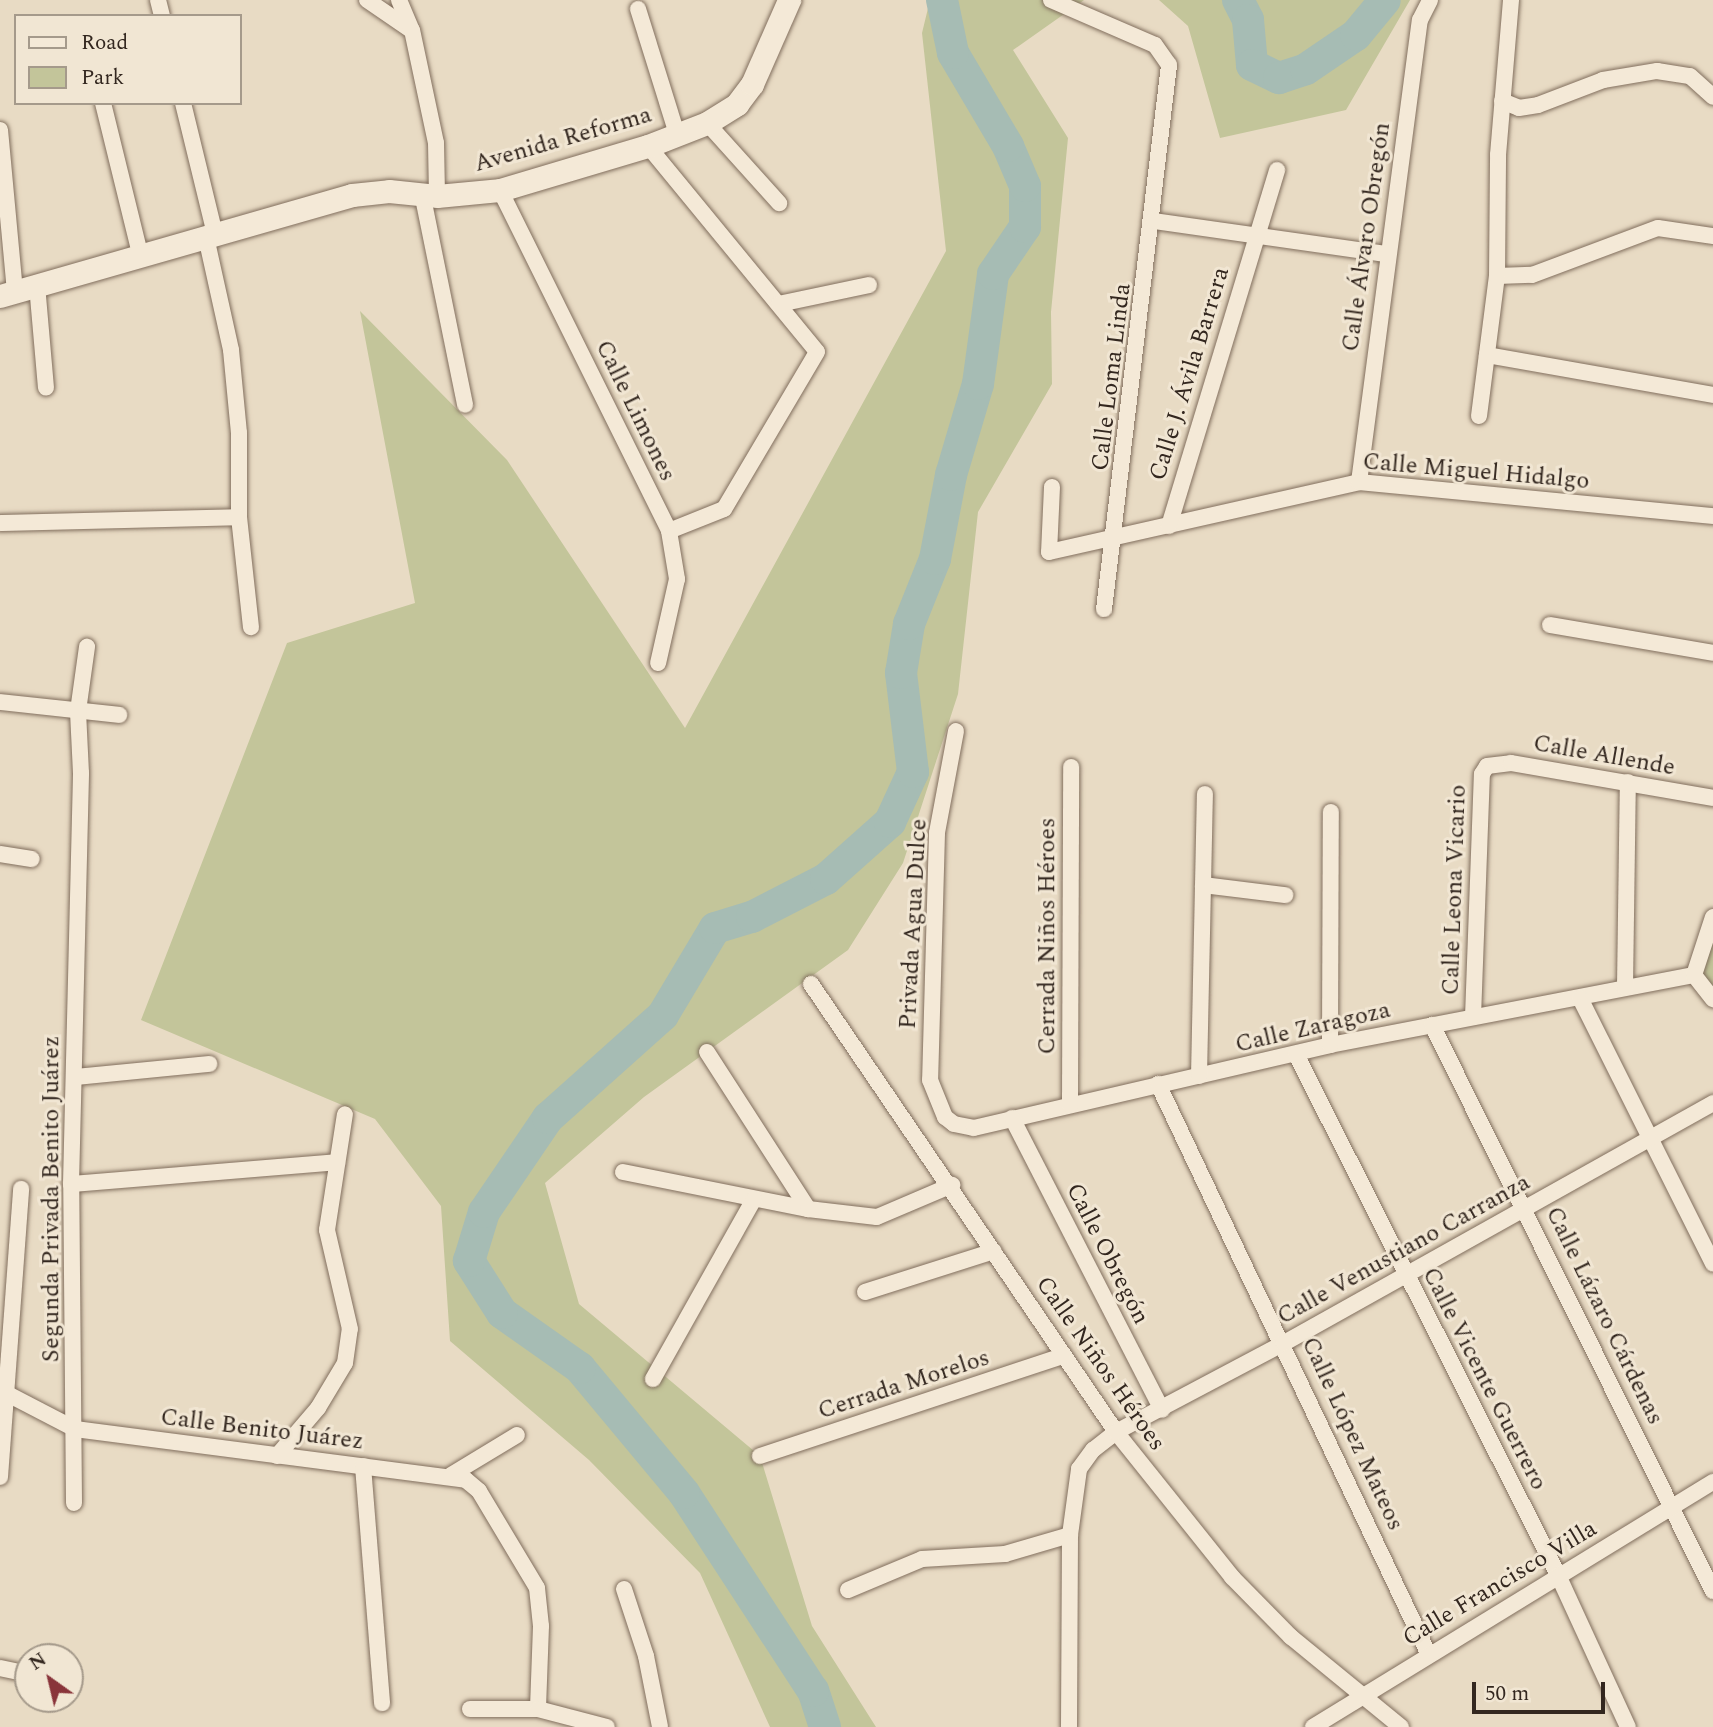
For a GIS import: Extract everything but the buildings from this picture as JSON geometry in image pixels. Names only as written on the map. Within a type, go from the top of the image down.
[{"type":"street","points":[[367,0],[412,30]]},
{"type":"street","points":[[398,0],[412,30],[436,143],[430,195],[465,405]]},
{"type":"street","name":"Calle Loma Linda","points":[[1051,0],[1165,54],[1169,65],[1154,221],[1116,539],[1104,609]]},
{"type":"street","name":"Calle Álvaro Obregón","points":[[1359,482],[1420,20],[1430,0]]},
{"type":"street","points":[[1479,416],[1497,276],[1502,101],[1511,0]]},
{"type":"street","name":"Avenida Reforma","points":[[7,294],[352,195],[430,195],[500,190],[648,146],[706,123],[737,104],[752,84],[782,5]]},
{"type":"street","points":[[638,9],[677,134]]},
{"type":"street","points":[[1502,101],[1519,108],[1538,105],[1604,80],[1657,71],[1690,76],[1713,97]]},
{"type":"street","points":[[103,105],[140,254]]},
{"type":"street","points":[[183,105],[231,350],[239,433],[239,517],[251,627]]},
{"type":"street","points":[[706,123],[779,203]]},
{"type":"street","points":[[0,130],[7,294]]},
{"type":"street","points":[[648,146],[817,352],[724,509],[669,531]]},
{"type":"street","name":"Calle J. Ávila Barrera","points":[[1169,526],[1277,170]]},
{"type":"street","name":"Calle Limones","points":[[500,190],[669,531],[677,579],[659,663]]},
{"type":"street","points":[[1154,221],[1387,254]]},
{"type":"street","points":[[1497,276],[1532,275],[1658,228],[1713,236]]},
{"type":"street","points":[[37,285],[46,388]]},
{"type":"street","points":[[779,304],[869,285]]},
{"type":"street","points":[[1487,355],[1713,395]]},
{"type":"street","name":"Calle Miguel Hidalgo","points":[[1052,487],[1049,552],[1359,482],[1713,516]]},
{"type":"street","points":[[0,523],[239,517]]},
{"type":"street","points":[[1550,625],[1713,653]]},
{"type":"street","name":"Segunda Privada Benito Juárez","points":[[74,1503],[71,1184],[76,1077],[81,773],[78,711],[86,647]]},
{"type":"street","points":[[0,702],[119,715]]},
{"type":"street","name":"Privada Agua Dulce","points":[[945,1117],[930,1080],[937,833],[956,731]]},
{"type":"street","name":"Calle Allende","points":[[1487,766],[1511,762],[1713,798]]},
{"type":"street","name":"Calle Leona Vicario","points":[[1473,1017],[1482,774],[1487,766]]},
{"type":"street","name":"Cerrada Niños Héroes","points":[[1070,1105],[1071,767]]},
{"type":"street","points":[[1625,988],[1628,782]]},
{"type":"street","points":[[1199,1076],[1205,794]]},
{"type":"street","points":[[1330,1045],[1331,812]]},
{"type":"street","points":[[0,854],[32,859]]},
{"type":"street","points":[[1203,885],[1285,895]]},
{"type":"street","points":[[1713,916],[1695,975],[1713,999]]},
{"type":"street","name":"Calle Zaragoza","points":[[945,1117],[974,1128],[1330,1045],[1695,975]]},
{"type":"street","name":"Calle Niños Héroes","points":[[811,984],[952,1185],[1063,1356],[1122,1429],[1232,1577],[1291,1637],[1386,1722],[1401,1727]]},
{"type":"street","points":[[1580,998],[1713,1264]]},
{"type":"street","name":"Calle Lázaro Cárdenas","points":[[1432,1025],[1713,1591]]},
{"type":"street","points":[[707,1052],[808,1209]]},
{"type":"street","name":"Calle Vicente Guerrero","points":[[1296,1054],[1558,1575],[1628,1727]]},
{"type":"street","points":[[76,1077],[209,1064]]},
{"type":"street","name":"Calle López Mateos","points":[[1158,1084],[1284,1343],[1428,1653]]},
{"type":"street","name":"Calle Venustiano Carranza","points":[[1122,1429],[1155,1414],[1284,1343],[1713,1103]]},
{"type":"street","points":[[277,1456],[318,1408],[345,1363],[349,1317],[327,1230],[345,1114]]},
{"type":"street","name":"Calle Obregón","points":[[1012,1118],[1155,1414]]},
{"type":"street","points":[[71,1184],[337,1162]]},
{"type":"street","points":[[623,1172],[808,1209],[877,1217],[952,1185]]},
{"type":"street","points":[[0,1477],[4,1393],[21,1189]]},
{"type":"street","points":[[653,1379],[754,1199]]},
{"type":"street","points":[[865,1292],[994,1251]]},
{"type":"street","name":"Cerrada Morelos","points":[[760,1456],[1063,1356]]},
{"type":"street","name":"Calle Benito Juárez","points":[[4,1393],[75,1429],[277,1456],[451,1475]]},
{"type":"street","points":[[1069,1727],[1070,1535],[1079,1469],[1122,1429]]},
{"type":"street","points":[[516,1435],[451,1475],[479,1491],[537,1588],[541,1626],[538,1709]]},
{"type":"street","points":[[363,1466],[382,1703]]},
{"type":"street","name":"Calle Francisco Villa","points":[[1313,1727],[1428,1653],[1713,1482]]},
{"type":"street","points":[[848,1591],[922,1559],[1004,1554],[1070,1535]]},
{"type":"street","points":[[624,1589],[646,1656],[660,1727]]},
{"type":"street","points":[[470,1709],[538,1709],[607,1727]]},
{"type":"green space","points":[[930,0],[1084,0],[1013,50],[1068,138],[1051,312],[1052,384],[978,512],[958,694],[903,863],[848,950],[644,1097],[545,1183],[579,1304],[760,1456],[812,1626],[876,1727],[770,1727],[700,1573],[589,1460],[450,1341],[441,1206],[375,1119],[141,1020],[287,643],[415,603],[360,311],[507,460],[685,728],[946,251],[922,33]]},
{"type":"green space","points":[[1159,0],[1410,0],[1346,110],[1220,138],[1188,26]]},
{"type":"green space","points":[[1713,917],[1713,999],[1694,975]]},
{"type":"waterway","points":[[825,1727],[813,1691],[684,1493],[580,1368],[502,1313],[469,1261],[484,1212],[548,1118],[663,1015],[715,928],[752,917],[826,879],[890,822],[913,772],[901,673],[909,624],[935,559],[951,475],[978,384],[993,274],[1025,227],[1025,186],[1008,146],[953,53],[942,0]]},
{"type":"waterway","points":[[1238,0],[1248,20],[1252,65],[1279,78],[1306,69],[1356,35],[1385,0]]}]
